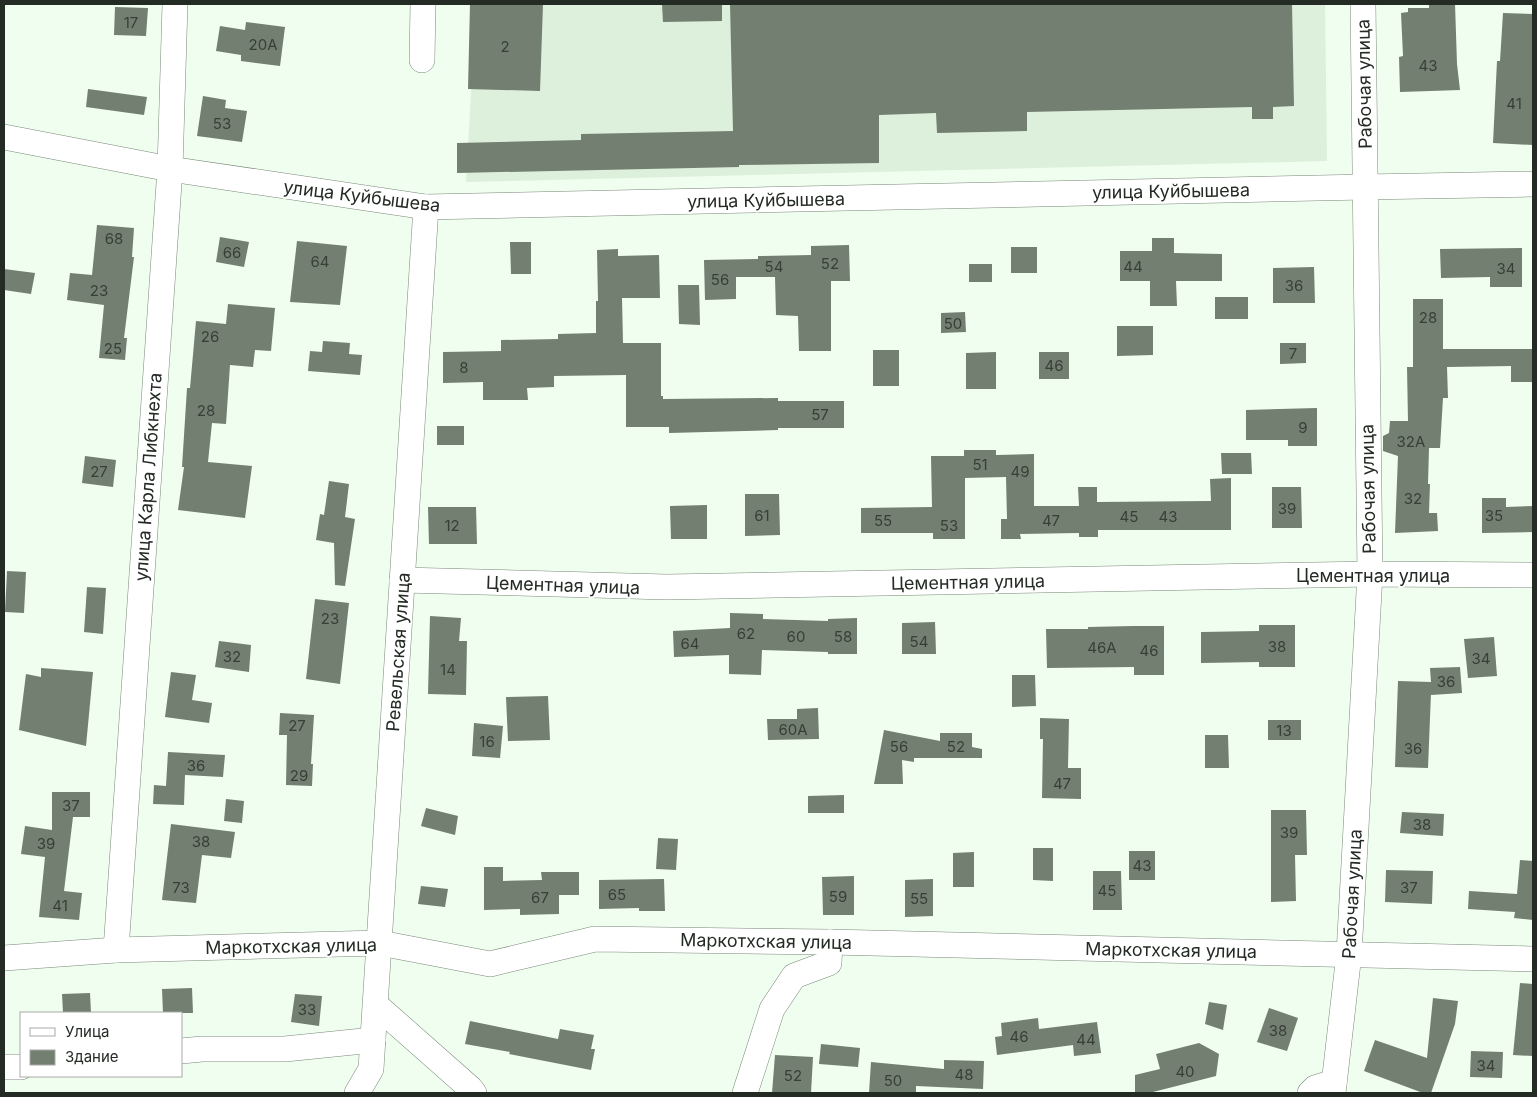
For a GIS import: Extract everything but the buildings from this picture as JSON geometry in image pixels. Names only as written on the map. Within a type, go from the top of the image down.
[{"type":"street","name":"улица Карла Либкнехта","points":[[116,950],[170,169],[175,4]]},
{"type":"street","points":[[422,60],[424,4]]},
{"type":"street","name":"Рабочая улица","points":[[1334,1088],[1349,954],[1370,574],[1363,4]]},
{"type":"street","name":"улица Куйбышева","points":[[4,137],[170,169],[426,207],[1533,184]]},
{"type":"street","name":"Ревельская улица","points":[[356,1093],[371,1069],[426,207]]},
{"type":"street","name":"Цементная улица","points":[[402,580],[667,587],[1370,574],[1533,576]]},
{"type":"street","name":"Маркотхская улица","points":[[4,958],[116,950],[380,943],[490,964],[595,939],[830,942],[1533,960]]},
{"type":"street","points":[[745,1093],[772,1009],[794,976],[829,963],[830,942]]},
{"type":"street","points":[[376,1004],[474,1093]]},
{"type":"street","points":[[182,1051],[285,1048],[373,1040]]},
{"type":"street","points":[[4,1067],[20,1067]]},
{"type":"street","points":[[1310,1093],[1315,1088],[1334,1088]]},
{"type":"shaded area","points":[[476,4],[1325,4],[1327,161],[466,182]]}]
